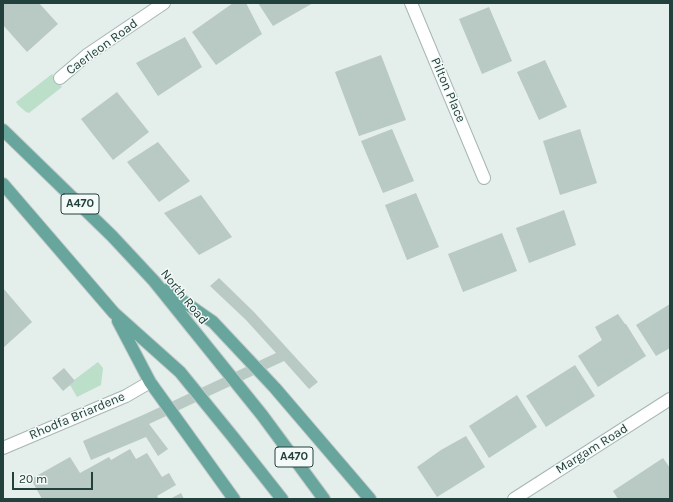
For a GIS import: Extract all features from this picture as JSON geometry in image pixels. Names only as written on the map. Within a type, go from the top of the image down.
[{"type":"main road","name":"North Road","points":[[3,130],[112,236],[154,281],[262,415],[324,499]]},
{"type":"main road","name":"A470","points":[[3,184],[114,313],[180,372],[282,499]]},
{"type":"main road","points":[[154,281],[213,322],[276,388],[370,499]]},
{"type":"main road","points":[[114,313],[150,382],[234,499]]},
{"type":"street","name":"Caerleon Road","points":[[60,78],[87,55],[164,3]]},
{"type":"street","name":"Pilton Place","points":[[411,3],[484,178]]},
{"type":"street","name":"Rhodfa Briardene","points":[[3,448],[126,396],[150,382]]},
{"type":"street","name":"Margam Road","points":[[514,499],[670,399]]},
{"type":"green space","points":[[52,74],[62,87],[29,113],[26,112],[16,102]]},
{"type":"green space","points":[[98,362],[103,368],[101,385],[77,397],[70,385],[75,381],[74,380]]},
{"type":"building","points":[[3,3],[39,3],[58,24],[27,52],[3,25]]},
{"type":"building","points":[[233,3],[246,3],[262,34],[216,65],[192,32]]},
{"type":"building","points":[[258,3],[313,3],[273,26]]},
{"type":"building","points":[[489,7],[512,61],[482,74],[459,19]]},
{"type":"building","points":[[185,37],[202,67],[158,96],[136,63]]},
{"type":"building","points":[[381,55],[406,120],[359,136],[335,72]]},
{"type":"building","points":[[545,60],[567,107],[539,120],[517,72]]},
{"type":"building","points":[[117,92],[149,132],[113,160],[81,119]]},
{"type":"building","points":[[392,129],[414,181],[383,193],[361,141]]},
{"type":"building","points":[[580,129],[597,183],[560,195],[543,141]]},
{"type":"building","points":[[158,142],[190,181],[159,202],[127,162]]},
{"type":"building","points":[[416,193],[439,247],[407,260],[385,205]]},
{"type":"building","points":[[201,195],[232,237],[199,255],[164,213]]},
{"type":"building","points":[[564,210],[576,245],[529,263],[516,228]]},
{"type":"building","points":[[502,233],[517,271],[463,292],[448,254]]},
{"type":"building","points":[[219,278],[254,312],[318,382],[309,389],[284,361],[149,424],[168,449],[158,456],[146,437],[91,460],[83,441],[143,415],[276,353],[246,320],[210,286]]},
{"type":"building","points":[[3,288],[32,322],[3,348]]},
{"type":"building","points":[[670,304],[670,348],[656,356],[636,325]]},
{"type":"building","points":[[618,314],[646,356],[598,387],[578,356],[602,340],[595,327]]},
{"type":"building","points":[[575,365],[595,396],[546,427],[526,396]]},
{"type":"building","points":[[64,368],[75,381],[63,391],[52,378]]},
{"type":"building","points":[[517,395],[537,427],[489,458],[469,426]]},
{"type":"building","points":[[466,436],[485,467],[437,497],[417,467],[441,450]]},
{"type":"building","points":[[130,449],[136,459],[147,453],[162,477],[169,473],[176,485],[157,496],[159,499],[42,499],[31,479],[70,457],[80,473],[109,457],[111,460]]},
{"type":"building","points":[[663,458],[670,468],[670,499],[618,499],[613,491]]},
{"type":"building","points":[[181,493],[184,499],[170,499]]}]
